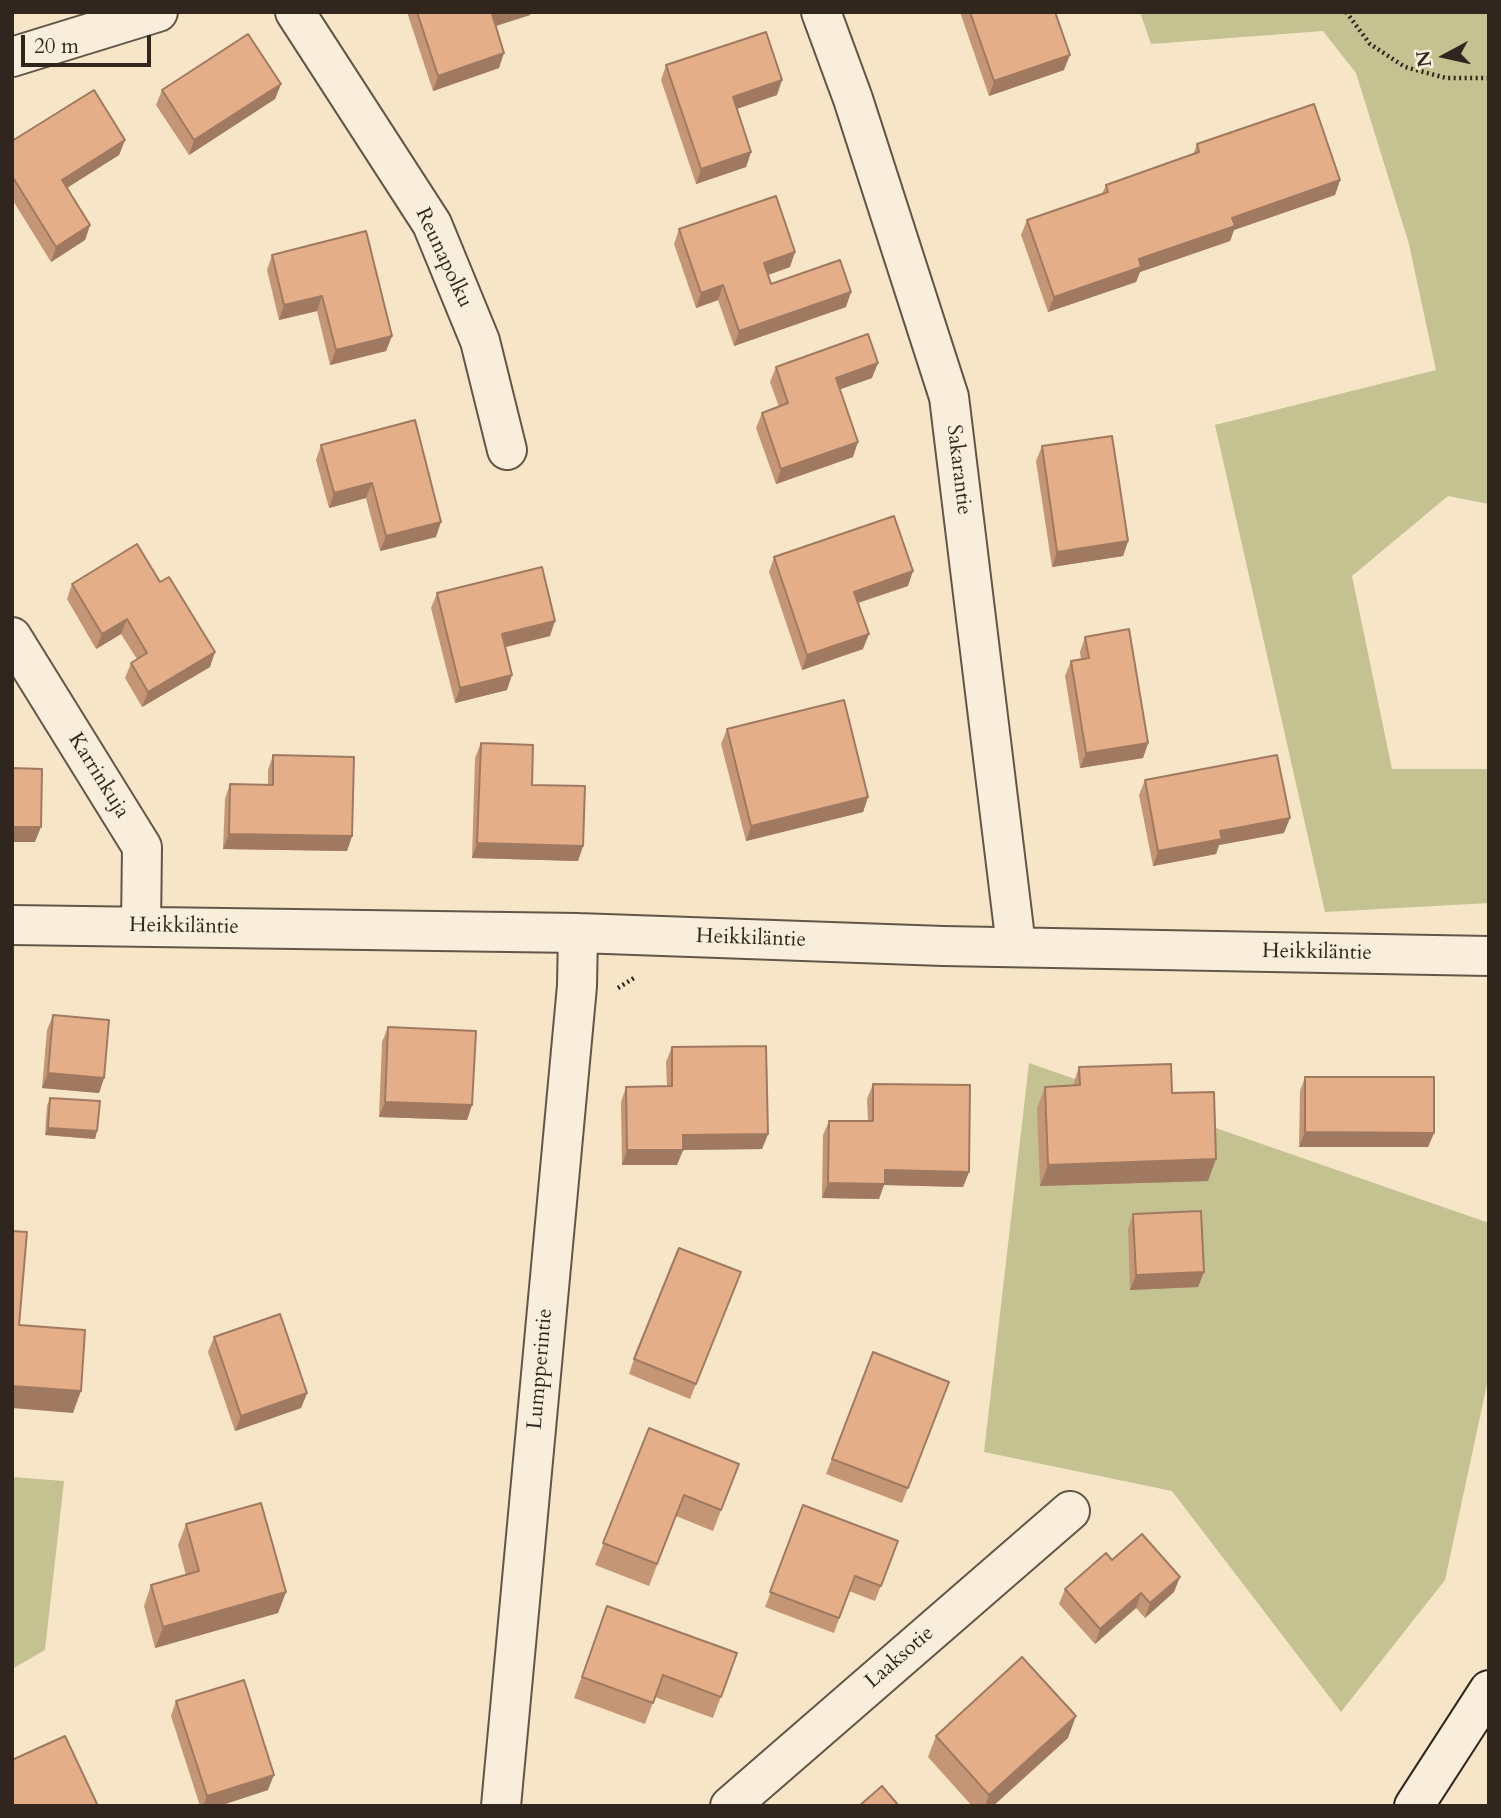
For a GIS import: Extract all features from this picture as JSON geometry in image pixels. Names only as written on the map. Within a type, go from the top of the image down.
[{"type":"street","points":[[12,57],[158,12]]},
{"type":"street","name":"Reunapolku","points":[[295,12],[432,224],[480,341],[507,450]]},
{"type":"street","name":"Sakarantie","points":[[821,12],[853,99],[949,397],[1016,946]]},
{"type":"street","name":"Karrinkuja","points":[[12,637],[142,848],[141,926]]},
{"type":"street","name":"Heikkiläntie","points":[[12,925],[578,933],[943,946],[1489,956]]},
{"type":"street","name":"Lumpperintie","points":[[501,1806],[575,1014],[578,933]]},
{"type":"street","name":"Laaksotie","points":[[730,1806],[1070,1511]]},
{"type":"street","points":[[1414,1806],[1489,1690]]},
{"type":"path","points":[[1346,12],[1370,44],[1405,67],[1446,78],[1489,78]]},
{"type":"shaded area","points":[[1140,12],[1489,12],[1489,504],[1448,496],[1352,576],[1392,769],[1489,769],[1489,903],[1325,912],[1215,425],[1436,370],[1409,244],[1356,73],[1323,31],[1151,44]]},
{"type":"shaded area","points":[[1029,1063],[1489,1223],[1489,1375],[1445,1580],[1341,1712],[1172,1491],[984,1452]]},
{"type":"shaded area","points":[[12,1477],[64,1481],[45,1650],[12,1669]]},
{"type":"building","points":[[417,12],[498,12],[492,14],[504,53],[438,76]]},
{"type":"building","points":[[970,12],[1055,12],[1070,55],[994,81]]},
{"type":"building","points":[[766,32],[782,80],[733,97],[751,152],[701,169],[666,65]]},
{"type":"building","points":[[248,34],[281,84],[194,140],[162,90]]},
{"type":"building","points":[[94,90],[125,140],[62,180],[90,225],[56,247],[12,176],[12,141]]},
{"type":"building","points":[[1314,104],[1340,180],[1232,218],[1235,226],[1139,259],[1141,267],[1054,297],[1027,220],[1108,192],[1106,185],[1199,152],[1197,144]]},
{"type":"building","points":[[776,196],[795,252],[764,263],[771,284],[840,260],[851,292],[739,331],[723,285],[701,293],[679,229]]},
{"type":"building","points":[[366,231],[392,336],[336,350],[322,296],[284,305],[272,255]]},
{"type":"building","points":[[868,334],[878,363],[836,378],[858,442],[781,469],[762,413],[788,403],[776,367]]},
{"type":"building","points":[[415,420],[441,522],[386,536],[372,483],[334,493],[321,445]]},
{"type":"building","points":[[1112,436],[1128,541],[1057,552],[1042,446]]},
{"type":"building","points":[[894,516],[913,571],[854,592],[869,634],[807,655],[774,557]]},
{"type":"building","points":[[137,544],[160,582],[169,577],[215,652],[148,692],[131,663],[147,653],[127,619],[102,634],[72,584]]},
{"type":"building","points":[[542,567],[555,621],[502,634],[512,675],[460,688],[437,593]]},
{"type":"building","points":[[1129,629],[1148,743],[1086,753],[1071,661],[1089,658],[1085,637]]},
{"type":"building","points":[[844,700],[868,797],[751,826],[727,729]]},
{"type":"building","points":[[481,743],[533,745],[532,785],[585,786],[583,846],[477,843]]},
{"type":"building","points":[[273,755],[354,757],[352,836],[229,834],[230,784],[273,785]]},
{"type":"building","points":[[1277,755],[1290,818],[1220,831],[1222,839],[1158,851],[1145,780]]},
{"type":"building","points":[[12,768],[42,769],[41,827],[12,827]]},
{"type":"building","points":[[53,1015],[109,1020],[104,1078],[48,1073]]},
{"type":"building","points":[[388,1027],[476,1031],[472,1105],[385,1102]]},
{"type":"building","points":[[766,1046],[768,1134],[683,1135],[683,1150],[627,1150],[626,1087],[672,1086],[672,1047]]},
{"type":"building","points":[[1171,1064],[1172,1093],[1214,1092],[1216,1159],[1048,1165],[1045,1087],[1080,1085],[1079,1067]]},
{"type":"building","points":[[1305,1077],[1434,1077],[1434,1133],[1305,1132]]},
{"type":"building","points":[[873,1084],[970,1085],[969,1172],[885,1170],[885,1184],[828,1183],[829,1121],[873,1121]]},
{"type":"building","points":[[50,1098],[100,1101],[97,1131],[48,1128]]},
{"type":"building","points":[[1201,1211],[1204,1272],[1136,1275],[1133,1214]]},
{"type":"building","points":[[12,1231],[27,1232],[19,1325],[85,1330],[81,1391],[12,1386]]},
{"type":"building","points":[[679,1248],[741,1272],[696,1384],[634,1359]]},
{"type":"building","points":[[280,1314],[307,1393],[241,1416],[214,1337]]},
{"type":"building","points":[[873,1352],[949,1382],[908,1488],[832,1459]]},
{"type":"building","points":[[649,1428],[739,1464],[721,1510],[684,1495],[657,1564],[603,1543]]},
{"type":"building","points":[[261,1503],[286,1592],[163,1627],[151,1585],[199,1571],[186,1524]]},
{"type":"building","points":[[803,1505],[898,1541],[881,1586],[855,1576],[839,1618],[770,1592]]},
{"type":"building","points":[[1142,1534],[1180,1577],[1150,1603],[1141,1593],[1100,1629],[1065,1589],[1106,1553],[1112,1560]]},
{"type":"building","points":[[607,1606],[737,1653],[721,1697],[663,1675],[653,1703],[582,1677]]},
{"type":"building","points":[[1022,1657],[1076,1716],[989,1795],[936,1736]]},
{"type":"building","points":[[244,1680],[274,1775],[207,1796],[176,1701]]},
{"type":"building","points":[[65,1736],[98,1806],[12,1806],[12,1760]]},
{"type":"building","points":[[882,1786],[899,1806],[859,1806]]}]
